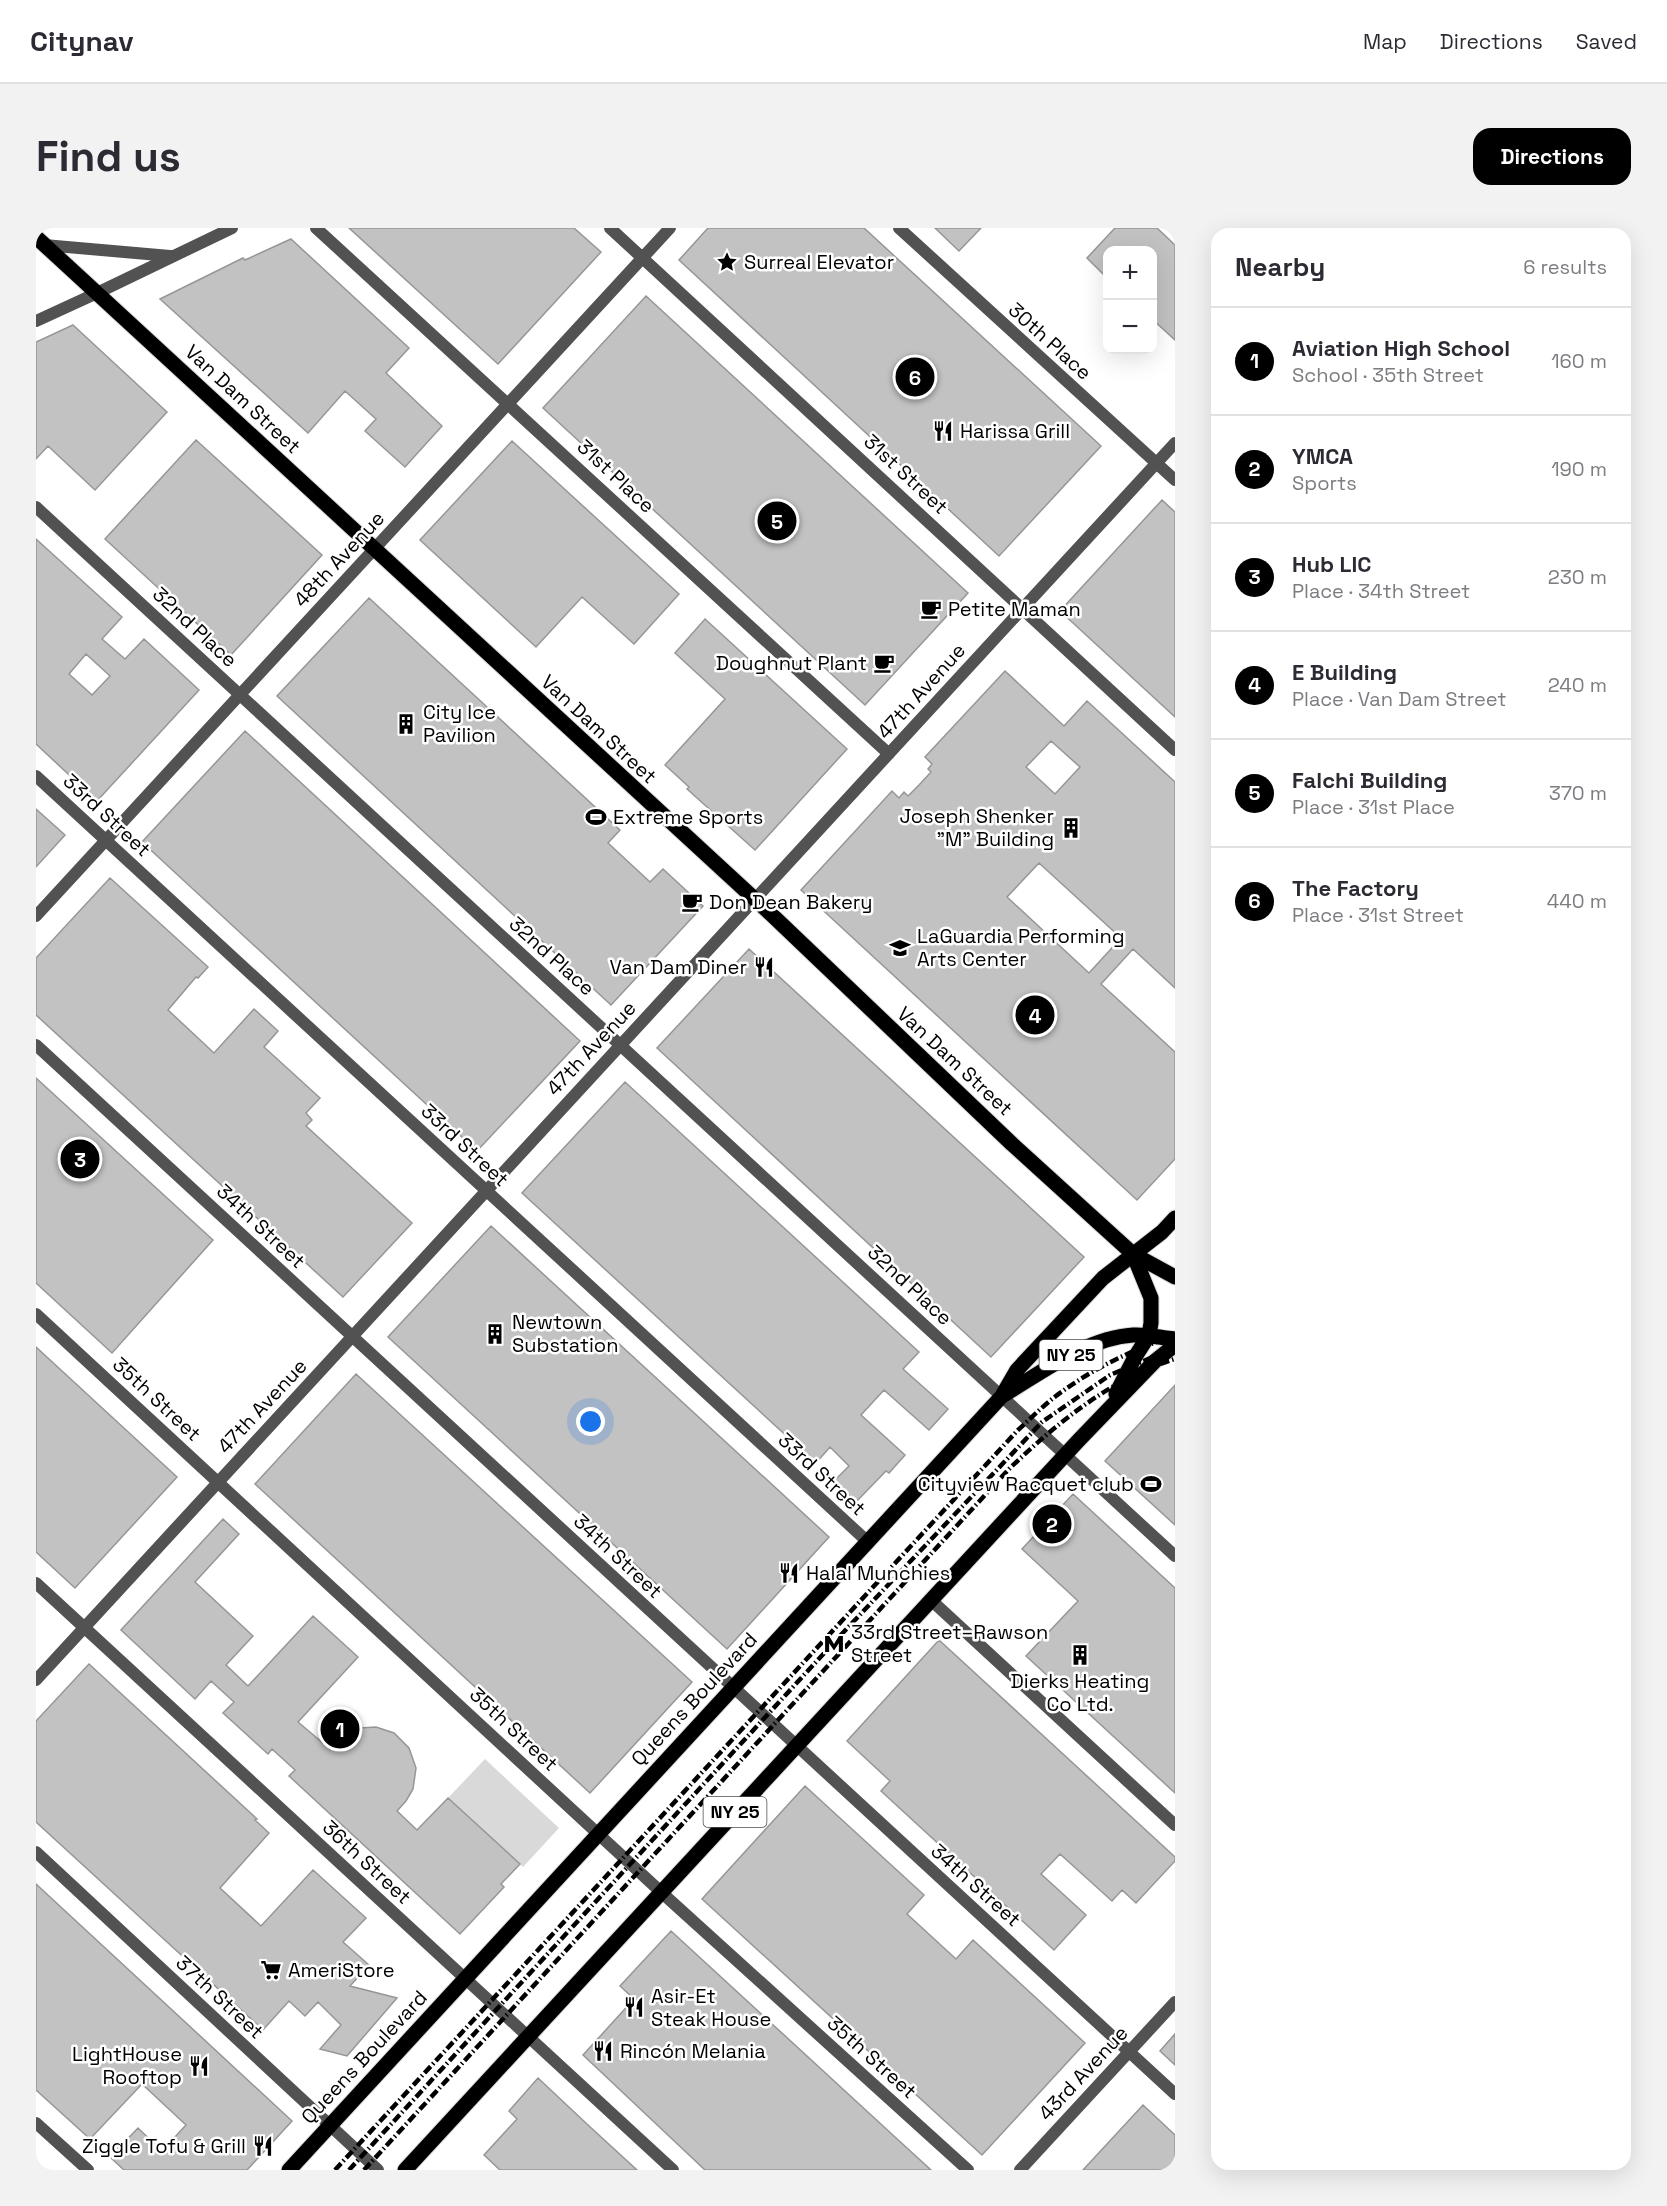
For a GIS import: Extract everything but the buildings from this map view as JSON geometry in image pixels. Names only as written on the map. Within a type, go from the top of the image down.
[{"type":"main road","name":"Van Dam Street","points":[[39,242],[755,900],[921,1059],[1132,1254],[1175,1277]]},
{"type":"main road","points":[[1002,1396],[1017,1370],[1103,1278],[1162,1232],[1175,1218]]},
{"type":"main road","name":"Van Dam Street","points":[[1132,1254],[1151,1298],[1149,1335]]},
{"type":"main road","points":[[1109,1409],[1135,1357],[1149,1335]]},
{"type":"main road","name":"Queens Boulevard","points":[[289,2170],[1002,1396],[1088,1346],[1118,1337],[1149,1335],[1175,1339]]},
{"type":"main road","name":"NY 25","points":[[405,2170],[1065,1455],[1155,1361],[1175,1345]]},
{"type":"street","points":[[36,321],[232,228]]},
{"type":"street","name":"31st Place","points":[[316,228],[889,754]]},
{"type":"street","name":"31st Street","points":[[610,228],[1175,750]]},
{"type":"street","name":"48th Avenue","points":[[36,916],[670,228]]},
{"type":"street","name":"30th Place","points":[[900,228],[1175,480]]},
{"type":"street","points":[[39,242],[171,256]]},
{"type":"street","name":"47th Avenue","points":[[36,1680],[1175,443]]},
{"type":"street","name":"32nd Place","points":[[36,507],[1175,1556]]},
{"type":"street","name":"33rd Street","points":[[36,776],[867,1542]]},
{"type":"street","name":"34th Street","points":[[36,1045],[1175,2094]]},
{"type":"street","name":"35th Street","points":[[36,1314],[661,1892],[968,2170]]},
{"type":"street","name":"36th Street","points":[[36,1583],[673,2170]]},
{"type":"street","points":[[931,1600],[1175,1825]]},
{"type":"street","name":"37th Street","points":[[36,1852],[378,2170]]},
{"type":"street","name":"43rd Avenue","points":[[1020,2170],[1175,2002]]},
{"type":"street","points":[[36,2123],[88,2170]]},
{"type":"shaded area","points":[[485,1759],[559,1828],[523,1867],[448,1798]]},
{"type":"railway","points":[[335,2170],[1018,1430],[1052,1399],[1095,1370],[1143,1347],[1175,1336]]},
{"type":"railway","points":[[349,2170],[838,1638],[1042,1422],[1110,1375],[1175,1348]]},
{"type":"railway","points":[[364,2170],[1009,1469],[1065,1419],[1107,1390],[1128,1378],[1175,1359]]},
{"type":"place","name":"Surreal Elevator","points":[[727,262]]},
{"type":"place","name":"The Factory","points":[[915,377]]},
{"type":"place","name":"Harissa Grill","points":[[943,431]]},
{"type":"place","name":"Falchi Building","points":[[777,521]]},
{"type":"place","name":"Petite Maman","points":[[931,609]]},
{"type":"place","name":"Doughnut Plant","points":[[884,663]]},
{"type":"place","name":"City Ice Pavilion","points":[[406,724]]},
{"type":"place","name":"Extreme Sports","points":[[596,817]]},
{"type":"place","name":"Joseph Shenker \"M\" Building","points":[[1071,828]]},
{"type":"place","name":"Don Dean Bakery","points":[[692,902]]},
{"type":"place","name":"LaGuardia Performing Arts Center","points":[[900,948]]},
{"type":"place","name":"Van Dam Diner","points":[[764,967]]},
{"type":"place","name":"E Building","points":[[1035,1015]]},
{"type":"place","name":"Hub LIC","points":[[80,1159]]},
{"type":"place","name":"Newtown Substation","points":[[495,1334]]},
{"type":"place","name":"Cityview Racquet club","points":[[1151,1484]]},
{"type":"place","name":"YMCA","points":[[1052,1524]]},
{"type":"place","name":"Halal Munchies","points":[[789,1573]]},
{"type":"place","name":"33rd Street–Rawson Street","points":[[834,1644]]},
{"type":"place","name":"Dierks Heating Co Ltd.","points":[[1080,1655]]},
{"type":"place","name":"Aviation High School","points":[[340,1729]]},
{"type":"place","name":"AmeriStore","points":[[271,1970]]},
{"type":"place","name":"Asir-Et Steak House","points":[[634,2007]]},
{"type":"place","name":"Rincón Melania","points":[[603,2051]]},
{"type":"place","name":"LightHouse Rooftop","points":[[199,2066]]},
{"type":"place","name":"Ziggle Tofu & Grill","points":[[263,2146]]}]
